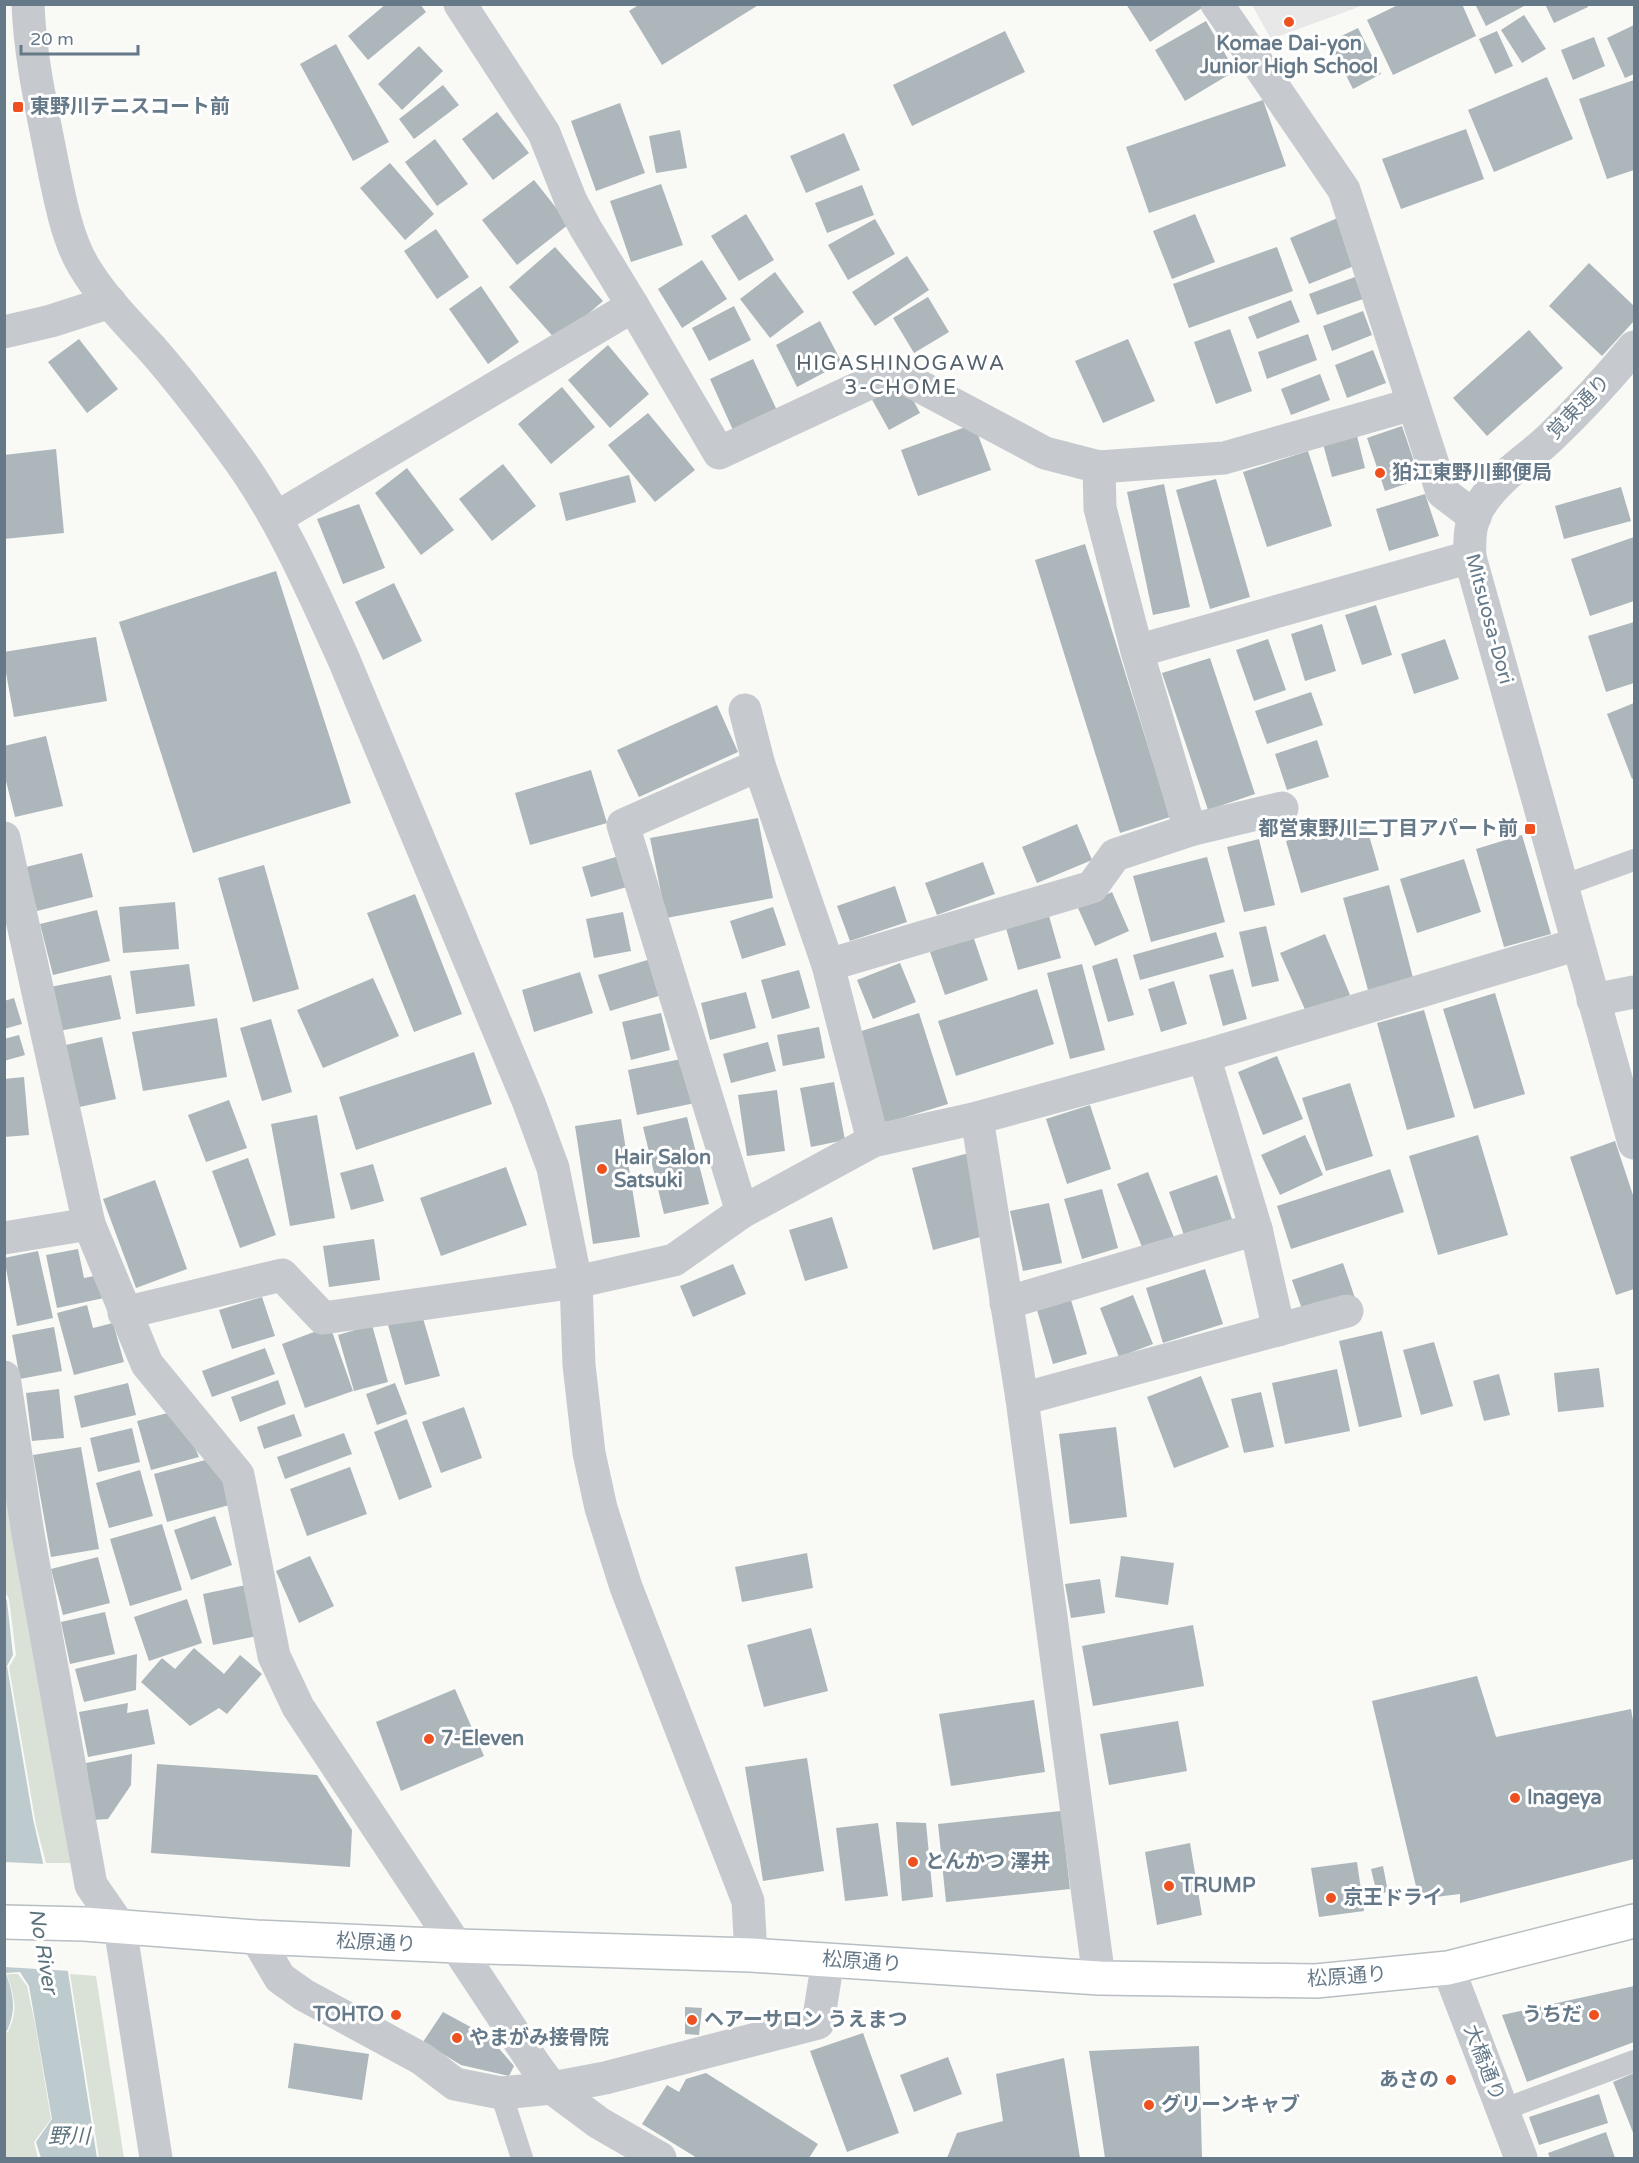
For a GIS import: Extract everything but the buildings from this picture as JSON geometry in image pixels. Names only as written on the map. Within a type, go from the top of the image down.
[{"type":"main road","name":"松原通り","points":[[4,1922],[84,1924],[256,1937],[457,1946],[751,1955],[1099,1978],[1316,1981],[1448,1968],[1635,1921]]},
{"type":"street","points":[[28,4],[29,30],[37,86],[58,188],[74,245],[83,266],[110,302],[175,376],[218,432],[276,518],[344,660],[530,1103],[553,1168],[576,1282],[582,1387],[589,1453],[601,1508],[626,1587],[748,1901],[751,1955]]},
{"type":"street","points":[[460,4],[544,133],[571,201],[586,229],[719,453],[892,372],[1045,453],[1099,468],[1224,458],[1413,404]]},
{"type":"street","points":[[1217,4],[1344,190],[1442,492],[1474,517]]},
{"type":"street","points":[[4,332],[51,321],[110,302]]},
{"type":"street","points":[[276,518],[633,306]]},
{"type":"street","name":"覚東通り","points":[[1474,517],[1491,491],[1550,438],[1600,388],[1635,347]]},
{"type":"street","points":[[1099,468],[1100,507],[1137,651],[1190,830]]},
{"type":"street","name":"Mitsuosa-Dori","points":[[1474,517],[1469,534],[1470,557],[1635,1143]]},
{"type":"street","points":[[1137,651],[1470,557]]},
{"type":"street","points":[[745,710],[759,765],[828,965],[873,1141]]},
{"type":"street","points":[[742,1212],[623,825],[759,765]]},
{"type":"street","points":[[828,965],[1092,887],[1115,855],[1190,830],[1282,808]]},
{"type":"street","points":[[4,838],[89,1224],[147,1364],[238,1475],[274,1656],[298,1707],[552,2088],[599,2123],[660,2158]]},
{"type":"street","points":[[124,1313],[282,1275],[323,1318],[576,1282],[674,1260],[742,1212],[873,1141],[977,1118],[1204,1056],[1578,944]]},
{"type":"street","points":[[1593,1000],[1635,992]]},
{"type":"street","points":[[1204,1056],[1256,1229],[1279,1330]]},
{"type":"street","points":[[977,1118],[1022,1399],[1099,1978]]},
{"type":"street","points":[[4,1238],[89,1224]]},
{"type":"street","points":[[1006,1303],[1256,1229]]},
{"type":"street","points":[[1022,1399],[1347,1311]]},
{"type":"street","points":[[4,1377],[28,1534],[91,1885],[120,1927],[156,2158]]},
{"type":"street","points":[[256,1937],[280,1978],[304,1995],[422,2059],[455,2084],[501,2093],[552,2088],[605,2078],[818,2023],[828,1960]]},
{"type":"street","name":"大橋通り","points":[[1448,1968],[1521,2158]]},
{"type":"lane","points":[[1562,886],[1635,860]]},
{"type":"lane","points":[[1502,2110],[1635,2061]]},
{"type":"lane","points":[[501,2093],[522,2158]]},
{"type":"shaded area","name":"Komae Dai-yon Junior High School","points":[[1252,5],[1364,5],[1271,39]]},
{"type":"shaded area","points":[[4,1416],[74,1863],[46,1863],[36,1825],[9,1667],[16,1655],[9,1599],[4,1590]]},
{"type":"shaded area","points":[[7,1974],[18,1974],[27,1986],[36,2029],[51,2119],[34,2142],[38,2158],[5,2158],[5,2031],[8,2032],[14,2010]]},
{"type":"shaded area","points":[[70,1974],[96,1976],[124,2158],[99,2158]]},
{"type":"water","points":[[4,1595],[7,1601],[13,1655],[7,1666],[33,1819],[68,1972],[97,2158],[41,2158],[36,2142],[52,2119],[29,1986],[20,1972],[6,1973],[13,2009],[7,2031],[5,2030]]},
{"type":"pier","points":[[5,1862],[46,1864],[71,1971],[4,1967]]},
{"type":"place","name":"Komae Dai-yon Junior High School","points":[[1289,22]]},
{"type":"place","name":"東野川テニスコート前","points":[[18,107]]},
{"type":"place","name":"狛江東野川郵便局","points":[[1380,473]]},
{"type":"place","name":"都営東野川二丁目アパート前","points":[[1530,829]]},
{"type":"place","name":"Hair Salon Satsuki","points":[[602,1169]]},
{"type":"place","name":"7-Eleven","points":[[429,1739]]},
{"type":"place","name":"Inageya","points":[[1515,1798]]},
{"type":"place","name":"とんかつ 澤井","points":[[913,1862]]},
{"type":"place","name":"TRUMP","points":[[1169,1886]]},
{"type":"place","name":"京王ドライ","points":[[1331,1898]]},
{"type":"place","name":"TOHTO","points":[[396,2015]]},
{"type":"place","name":"うちだ","points":[[1594,2015]]},
{"type":"place","name":"ヘアーサロン うえまつ","points":[[692,2020]]},
{"type":"place","name":"やまがみ接骨院","points":[[457,2038]]},
{"type":"place","name":"あさの","points":[[1451,2080]]},
{"type":"place","name":"グリーンキャブ","points":[[1149,2105]]},
{"type":"district","name":"HIGASHINOGAWA 3-CHOME","points":[[901,375]]},
{"type":"water label","name":"No River","points":[[43,1951]]},
{"type":"water label","name":"野川","points":[[69,2136]]}]
